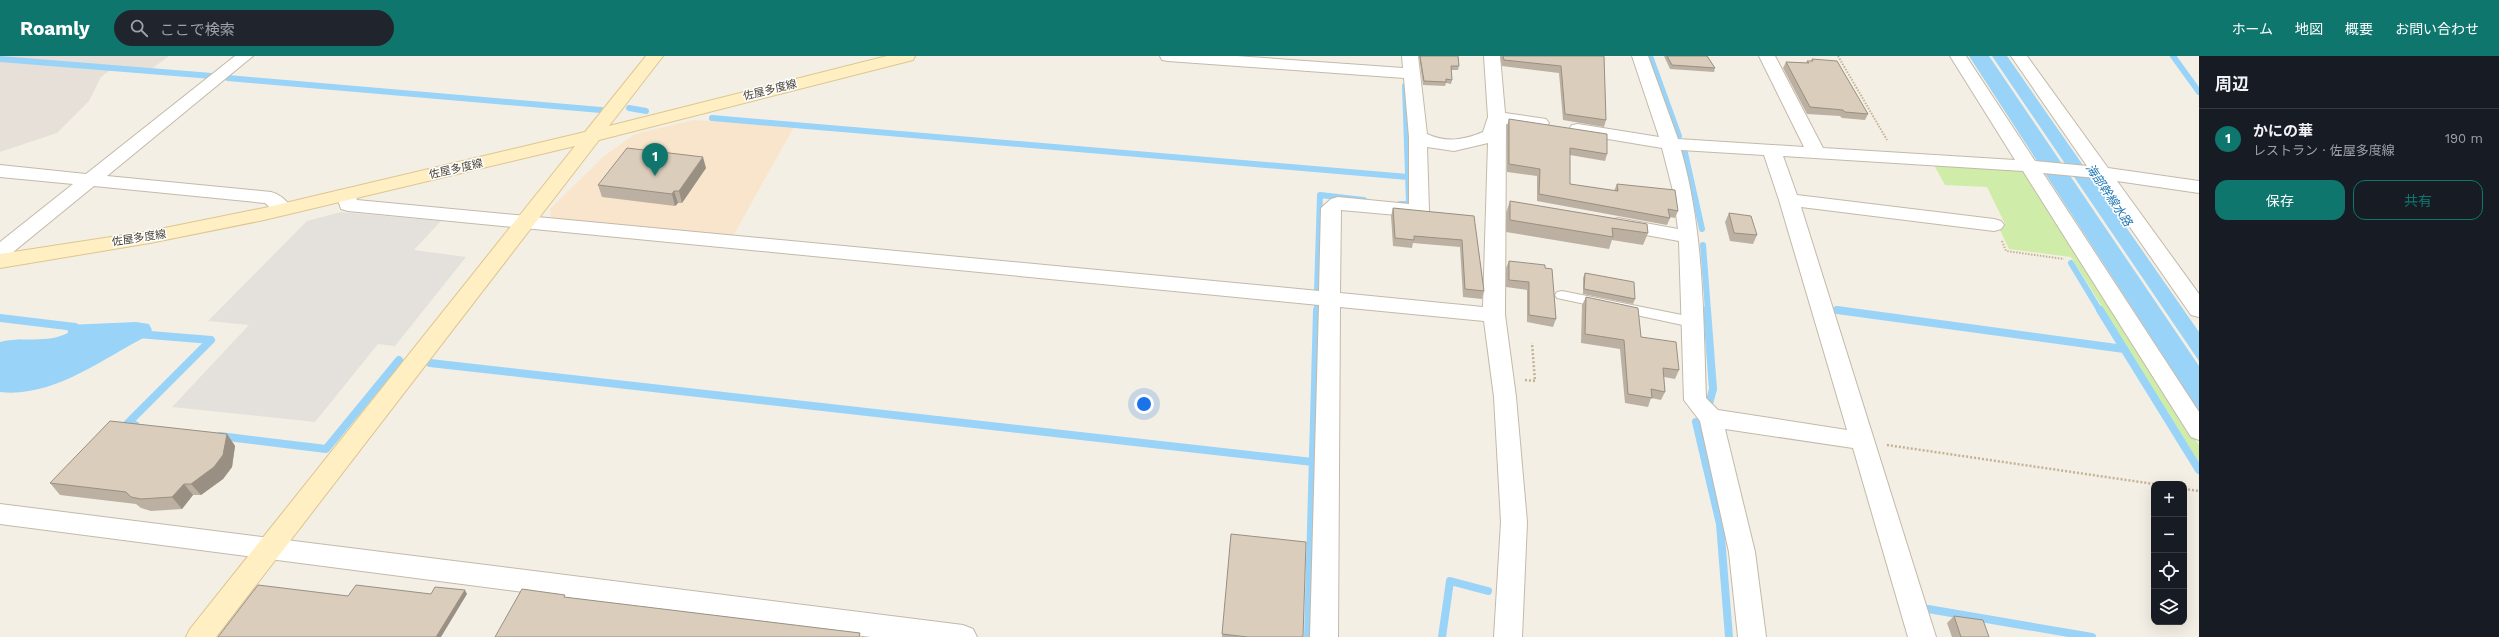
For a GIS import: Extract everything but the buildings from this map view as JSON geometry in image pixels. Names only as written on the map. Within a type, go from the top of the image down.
[{"type":"main road","points":[[200,637],[656,56]]},
{"type":"main road","name":"佐屋多度線","points":[[0,260],[169,233],[283,209],[593,137],[907,56]]},
{"type":"street","points":[[0,252],[245,56]]},
{"type":"street","points":[[1168,56],[1411,65],[1418,137],[1419,211],[1338,203],[1331,208],[1328,299],[1324,637]]},
{"type":"street","points":[[1492,56],[1503,202],[1494,315],[1503,377],[1514,522],[1508,637]]},
{"type":"street","points":[[1640,56],[1671,144],[1689,237],[1695,400],[1711,418],[1742,552],[1752,637]]},
{"type":"street","points":[[1767,56],[1816,152]]},
{"type":"street","points":[[1958,56],[2032,167],[2199,430]]},
{"type":"street","points":[[2019,56],[2098,173],[2199,310]]},
{"type":"street","points":[[1418,137],[1431,144],[1461,146],[1491,136],[1497,117]]},
{"type":"street","points":[[1497,117],[1671,144],[1816,152],[2032,167],[2098,173],[2199,187]]},
{"type":"street","points":[[1771,150],[1789,200],[1922,637]]},
{"type":"street","points":[[0,171],[272,198],[283,209]]},
{"type":"street","points":[[346,194],[348,205],[1494,315]]},
{"type":"street","points":[[1789,200],[1994,225]]},
{"type":"street","points":[[1596,220],[1689,237]]},
{"type":"street","points":[[1711,418],[1863,441]]},
{"type":"street","points":[[0,514],[963,637]]},
{"type":"lane","points":[[1562,295],[1692,322]]},
{"type":"path","points":[[1838,56],[1897,158]]},
{"type":"path","points":[[1994,225],[2006,251],[2064,259]]},
{"type":"path","points":[[1503,377],[1535,381],[1532,344]]},
{"type":"path","points":[[1863,441],[2151,484]]},
{"type":"path","points":[[2187,489],[2199,491]]},
{"type":"shaded area","points":[[0,56],[169,56],[150,70],[114,67],[101,77],[89,101],[57,133],[0,152]]},
{"type":"shaded area","points":[[693,120],[794,127],[732,238],[551,220],[550,209],[604,156],[635,134]]},
{"type":"shaded area","points":[[341,212],[441,221],[414,250],[466,257],[395,346],[378,344],[315,422],[172,407],[249,325],[208,321],[307,221]]},
{"type":"green space","points":[[1934,165],[2018,170],[2026,174],[2199,445],[2199,463],[2071,257],[2009,249],[1997,224],[2005,224],[1987,187],[1945,185]]},
{"type":"water","points":[[1969,56],[1989,56],[2199,366],[2199,411]]},
{"type":"water","points":[[1992,56],[2007,56],[2199,332],[2199,361]]},
{"type":"water","points":[[136,322],[149,324],[152,330],[145,337],[76,375],[38,389],[19,392],[0,392],[0,342],[9,340],[43,339],[60,336],[68,333],[67,325]]},
{"type":"waterway","points":[[1650,56],[1679,136]]},
{"type":"waterway","points":[[2173,56],[2199,92]]},
{"type":"waterway","points":[[0,59],[212,76]]},
{"type":"waterway","points":[[228,78],[601,110]]},
{"type":"waterway","points":[[1400,204],[1409,204],[1405,86]]},
{"type":"waterway","points":[[629,108],[646,111]]},
{"type":"waterway","points":[[712,118],[1408,177]]},
{"type":"waterway","points":[[1685,153],[1702,229]]},
{"type":"waterway","points":[[1317,292],[1320,195],[1364,200]]},
{"type":"waterway","points":[[1703,245],[1708,311]]},
{"type":"waterway","points":[[2071,263],[2100,311]]},
{"type":"waterway","points":[[1317,304],[1317,310]]},
{"type":"waterway","points":[[1313,462],[1317,310]]},
{"type":"waterway","points":[[1707,310],[1713,389],[1709,404]]},
{"type":"waterway","points":[[1841,311],[1837,310],[2124,349]]},
{"type":"waterway","points":[[2100,310],[2199,470]]},
{"type":"waterway","points":[[0,318],[75,327]]},
{"type":"waterway","points":[[135,425],[127,424],[211,340],[138,334]]},
{"type":"waterway","points":[[220,436],[326,449],[399,360]]},
{"type":"waterway","points":[[430,363],[1313,462]]},
{"type":"waterway","points":[[1696,422],[1720,524],[1729,637]]},
{"type":"waterway","points":[[1308,637],[1313,462]]},
{"type":"waterway","points":[[1442,637],[1450,581],[1488,591]]},
{"type":"waterway","points":[[1928,609],[2092,637]]},
{"type":"place","name":"かにの華","points":[[655,176]]},
{"type":"water label","name":"海部幹線水路","points":[[2109,195]]}]
